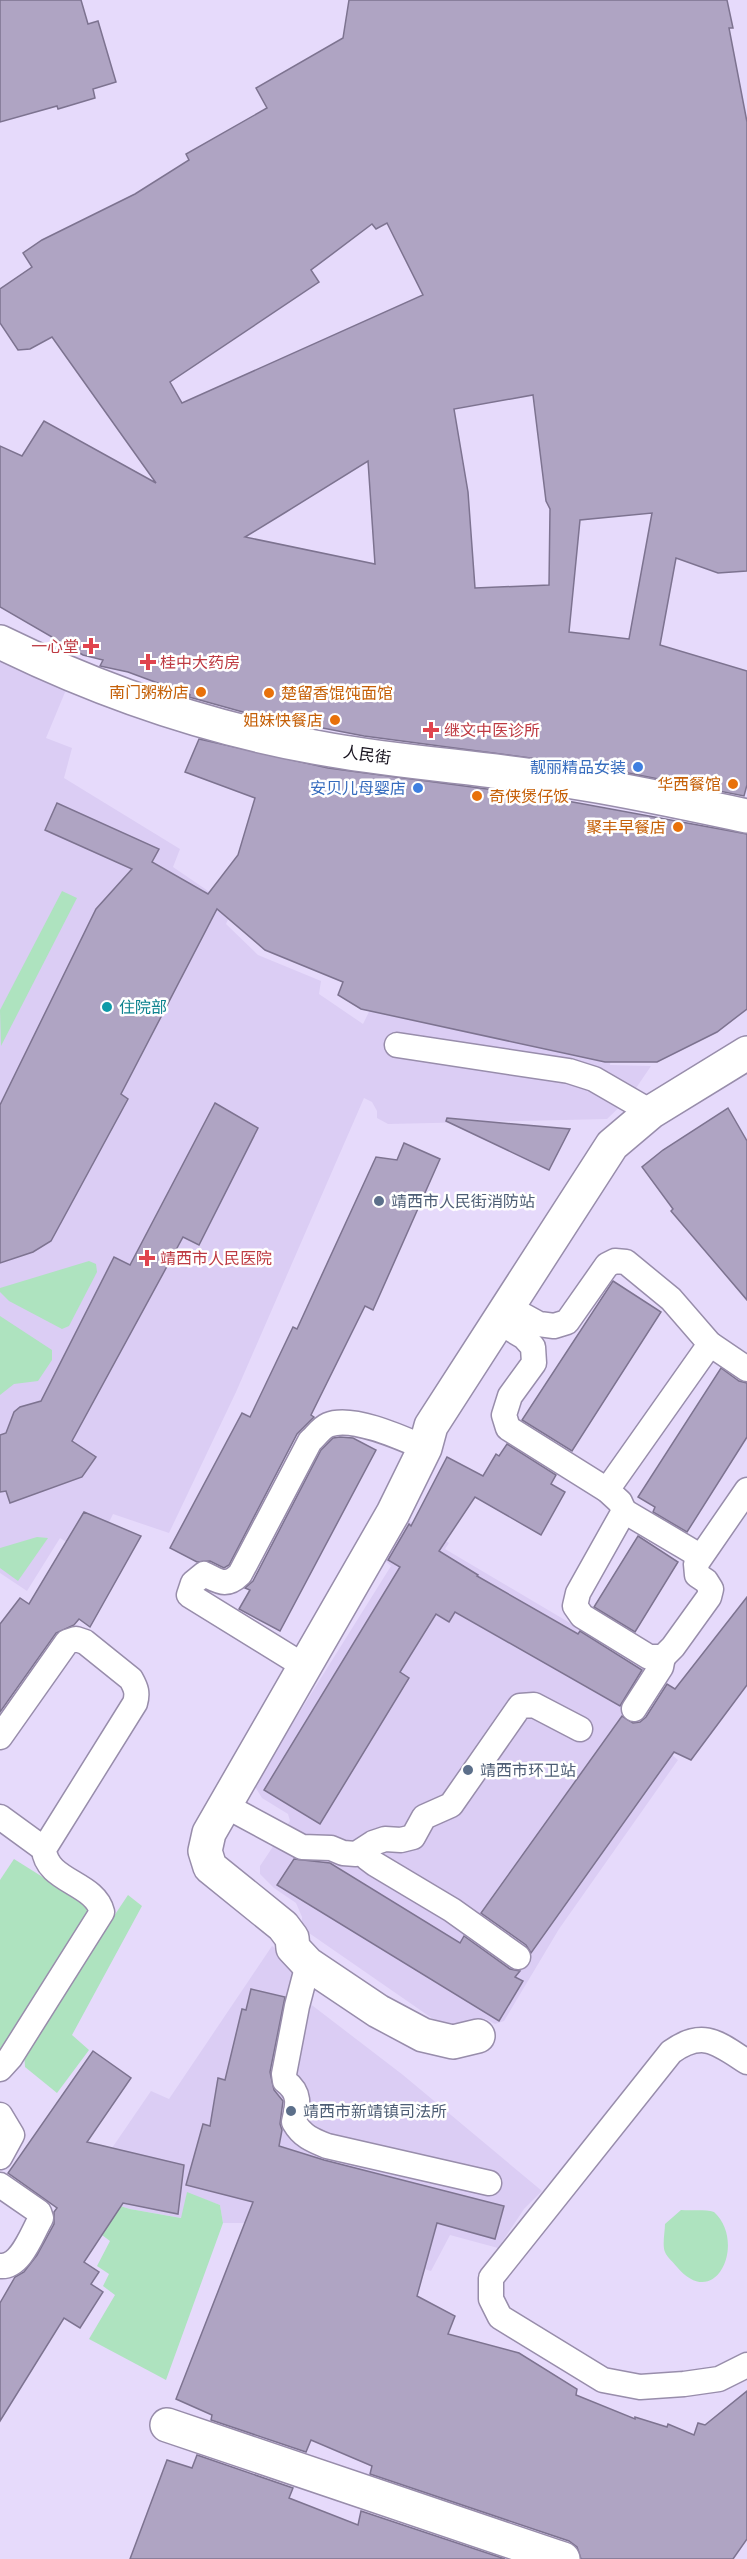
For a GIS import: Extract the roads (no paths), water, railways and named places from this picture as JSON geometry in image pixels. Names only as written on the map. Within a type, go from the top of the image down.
[{"type":"street","name":"人民街","points":[[0,642],[63,672],[110,690],[226,728],[274,740],[342,752],[574,782],[747,816]]},
{"type":"street","points":[[478,2036],[453,2042],[423,2035],[378,2011],[308,1965],[293,1948],[292,1938],[283,1926],[210,1867],[205,1851],[209,1833],[393,1513],[425,1448],[431,1426],[612,1145],[651,1112],[747,1053]]},
{"type":"street","points":[[167,2425],[563,2559]]},
{"type":"lane","points":[[397,1045],[569,1071],[594,1079],[651,1112]]},
{"type":"lane","points":[[503,1314],[538,1324],[555,1326],[567,1322],[607,1265],[615,1261],[626,1262],[671,1299],[710,1344],[747,1369]]},
{"type":"lane","points":[[503,1314],[533,1347],[534,1363],[510,1396],[504,1415],[508,1428],[607,1490],[620,1502],[624,1511],[700,1556]]},
{"type":"lane","points":[[607,1490],[710,1344]]},
{"type":"lane","points":[[304,1666],[189,1595],[193,1583],[204,1574],[222,1583],[232,1581],[240,1574],[310,1441],[327,1425],[346,1423],[370,1428],[425,1448]]},
{"type":"lane","points":[[634,1709],[661,1667],[663,1657],[673,1647],[709,1597],[711,1589],[706,1581],[697,1575],[696,1564],[747,1490]]},
{"type":"lane","points":[[624,1511],[578,1593],[575,1606],[582,1616],[649,1657],[663,1657]]},
{"type":"lane","points":[[0,1737],[68,1642],[76,1639],[85,1642],[131,1679],[136,1687],[135,1703],[45,1849],[45,1859],[56,1872],[94,1897],[100,1904],[102,1912],[10,2058],[0,2068]]},
{"type":"lane","points":[[226,1806],[302,1847],[331,1848],[343,1853],[356,1854],[364,1851],[373,1843],[385,1839],[401,1840],[413,1837],[424,1817],[451,1805],[520,1706],[534,1705],[580,1729]]},
{"type":"lane","points":[[0,1818],[45,1849]]},
{"type":"lane","points":[[364,1851],[367,1858],[375,1864],[452,1910],[518,1957]]},
{"type":"lane","points":[[308,1965],[297,2006],[284,2074],[285,2081],[298,2096],[294,2122],[299,2131],[308,2138],[327,2146],[489,2183]]},
{"type":"lane","points":[[747,2062],[716,2041],[701,2039],[685,2041],[671,2052],[491,2278],[491,2299],[500,2316],[603,2380],[640,2387],[684,2384],[719,2379],[747,2364]]},
{"type":"lane","points":[[0,2115],[12,2135],[0,2157]]},
{"type":"lane","points":[[0,2185],[39,2212],[41,2218],[20,2256],[13,2263],[0,2266]]},
{"type":"place","name":"一心堂","points":[[91,646]]},
{"type":"place","name":"桂中大药房","points":[[148,662]]},
{"type":"place","name":"南门粥粉店","points":[[201,692]]},
{"type":"place","name":"楚留香馄饨面馆","points":[[269,693]]},
{"type":"place","name":"姐妹快餐店","points":[[335,720]]},
{"type":"place","name":"继文中医诊所","points":[[431,730]]},
{"type":"place","name":"靓丽精品女装","points":[[638,767]]},
{"type":"place","name":"华西餐馆","points":[[733,784]]},
{"type":"place","name":"安贝儿母婴店","points":[[418,788]]},
{"type":"place","name":"奇侠煲仔饭","points":[[477,796]]},
{"type":"place","name":"聚丰早餐店","points":[[678,827]]},
{"type":"place","name":"住院部","points":[[107,1007]]},
{"type":"place","name":"靖西市人民街消防站","points":[[379,1201]]},
{"type":"place","name":"靖西市人民医院","points":[[147,1258]]},
{"type":"place","name":"靖西市环卫站","points":[[468,1770]]},
{"type":"place","name":"靖西市新靖镇司法所","points":[[291,2111]]}]
